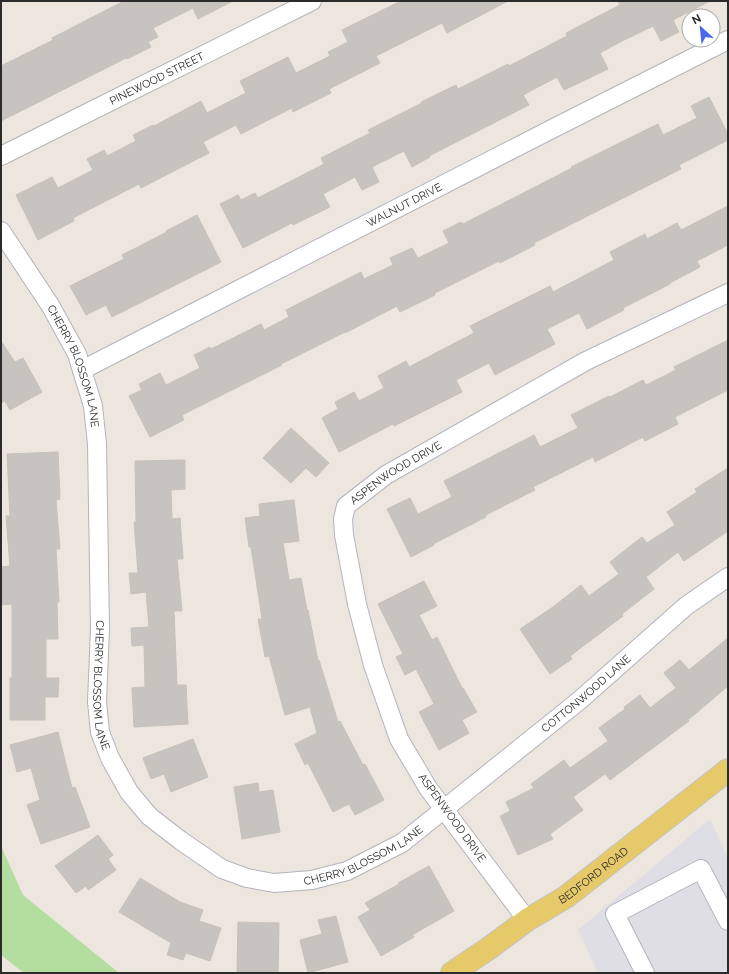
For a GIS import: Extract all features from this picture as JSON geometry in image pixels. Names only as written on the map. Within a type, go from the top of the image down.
[{"type":"main road","name":"BEDFORD ROAD","points":[[452,973],[527,920],[566,897],[728,770]]},
{"type":"street","name":"PINEWOOD STREET","points":[[1,156],[312,1]]},
{"type":"street","name":"WALNUT DRIVE","points":[[82,370],[539,135],[728,40]]},
{"type":"street","name":"CHERRY BLOSSOM LANE","points":[[1,231],[50,305],[76,354],[93,406],[97,444],[100,628],[97,702],[100,732],[110,758],[129,792],[149,816],[180,840],[222,869],[247,878],[274,883],[312,880],[347,871],[402,843],[444,810]]},
{"type":"street","name":"ASPENWOOD DRIVE","points":[[527,920],[428,788],[399,739],[373,665],[357,604],[344,535],[343,519],[346,506],[386,475],[586,361],[728,293]]},
{"type":"street","name":"COTTONWOOD LANE","points":[[444,810],[580,700],[686,606],[728,577]]},
{"type":"street","points":[[645,973],[616,914],[701,870],[728,921]]},
{"type":"shaded area","points":[[710,819],[728,858],[728,973],[598,973],[578,930]]},
{"type":"green space","points":[[1,846],[23,895],[119,973],[24,973],[1,955]]},
{"type":"building","points":[[124,1],[233,1],[198,19],[193,8],[153,28],[158,37],[148,42],[151,47],[1,121],[1,66],[53,40],[52,38]]},
{"type":"building","points":[[401,1],[508,1],[447,33],[442,23],[376,56],[380,63],[329,89],[331,93],[293,112],[292,108],[241,134],[236,125],[203,142],[209,153],[141,188],[139,184],[73,218],[74,221],[38,240],[16,195],[52,177],[58,188],[93,170],[87,159],[104,150],[107,156],[136,141],[133,135],[153,125],[154,126],[201,101],[207,113],[246,93],[240,81],[288,57],[296,73],[330,56],[328,52],[348,42],[342,30]]},
{"type":"building","points":[[618,1],[710,1],[696,8],[681,8],[681,16],[673,20],[679,32],[661,41],[653,26],[618,43],[600,53],[608,69],[564,90],[557,77],[523,95],[529,105],[429,156],[430,157],[412,167],[404,151],[372,167],[379,182],[362,190],[355,177],[323,194],[330,207],[293,225],[292,223],[243,248],[220,204],[238,195],[241,200],[255,193],[258,198],[324,164],[321,158],[370,133],[368,130],[456,85],[458,89],[508,64],[509,66],[567,36],[566,33],[620,5]]},
{"type":"building","points":[[709,97],[728,134],[728,140],[679,165],[681,169],[534,243],[535,245],[500,263],[499,261],[435,293],[435,295],[400,312],[397,306],[281,364],[282,365],[182,415],[184,420],[150,437],[129,396],[142,390],[139,384],[160,373],[166,385],[200,368],[194,355],[210,347],[211,349],[261,324],[264,330],[289,317],[286,310],[361,272],[364,279],[393,265],[390,258],[412,248],[418,258],[449,243],[443,231],[461,222],[463,224],[572,168],[571,167],[658,124],[663,135],[697,118],[691,106]]},
{"type":"building","points":[[728,206],[728,245],[697,261],[700,267],[587,329],[579,313],[547,329],[555,344],[495,375],[489,363],[456,380],[462,392],[394,426],[393,424],[339,452],[322,418],[338,409],[335,402],[354,392],[359,401],[384,388],[378,376],[406,361],[409,367],[474,333],[470,326],[550,286],[553,292],[614,260],[610,252],[645,234],[647,239],[677,223],[681,230]]},
{"type":"building","points":[[197,215],[221,262],[112,317],[106,305],[86,315],[70,286],[124,259],[122,255]]},
{"type":"building","points":[[728,340],[728,390],[675,417],[678,424],[645,441],[643,437],[595,462],[593,457],[533,487],[535,490],[486,515],[486,517],[411,557],[387,509],[410,498],[418,514],[452,497],[444,481],[534,435],[540,447],[578,428],[571,415],[643,380],[646,385],[676,370],[674,367]]},
{"type":"building","points":[[1,341],[15,362],[23,358],[42,392],[10,410],[5,401],[1,403]]},
{"type":"building","points":[[291,428],[329,463],[316,477],[306,468],[291,483],[263,458]]},
{"type":"building","points":[[58,452],[60,499],[56,500],[60,549],[56,549],[59,602],[57,602],[58,639],[46,639],[46,678],[59,678],[58,697],[45,697],[45,720],[10,720],[10,678],[12,678],[12,604],[1,605],[1,567],[10,566],[6,516],[10,516],[7,454]]},
{"type":"building","points":[[185,460],[185,489],[171,490],[172,519],[180,518],[183,559],[177,559],[182,611],[174,611],[177,685],[186,685],[188,724],[134,727],[132,688],[145,687],[144,645],[132,646],[131,628],[149,627],[146,592],[131,594],[129,573],[138,573],[134,522],[136,522],[135,461]]},
{"type":"building","points":[[728,468],[728,531],[684,561],[678,552],[646,577],[654,589],[622,614],[623,616],[570,656],[572,659],[550,674],[520,629],[553,607],[581,585],[589,596],[619,574],[610,562],[642,537],[647,543],[675,525],[667,512],[697,492],[695,489]]},
{"type":"building","points":[[294,500],[299,541],[283,543],[289,580],[301,578],[318,661],[319,660],[338,722],[340,721],[363,765],[365,764],[384,800],[355,815],[349,804],[333,812],[308,763],[305,765],[295,744],[317,733],[310,707],[285,715],[269,656],[265,657],[258,619],[262,619],[245,518],[260,516],[259,504]]},
{"type":"building","points":[[424,581],[437,606],[419,615],[432,640],[437,637],[462,688],[477,712],[462,720],[469,733],[439,750],[419,712],[434,704],[416,669],[405,675],[396,657],[403,654],[378,604]]},
{"type":"building","points":[[728,638],[728,686],[688,720],[689,721],[610,780],[605,774],[573,797],[583,810],[550,834],[553,839],[518,855],[500,816],[510,811],[506,802],[534,788],[531,784],[564,760],[570,768],[608,741],[599,728],[625,709],[624,707],[640,695],[650,708],[676,688],[664,673],[680,660],[689,670]]},
{"type":"building","points":[[58,732],[72,788],[75,787],[90,827],[41,844],[27,805],[40,800],[31,768],[17,772],[10,745]]},
{"type":"building","points":[[193,739],[208,777],[171,792],[164,774],[151,779],[143,758]]},
{"type":"building","points":[[258,783],[259,792],[273,790],[280,832],[242,839],[234,787]]},
{"type":"building","points":[[98,835],[113,855],[108,859],[116,870],[88,890],[86,886],[76,893],[55,866]]},
{"type":"building","points":[[429,866],[454,911],[412,935],[414,937],[381,956],[358,917],[370,910],[365,903]]},
{"type":"building","points":[[140,878],[180,902],[203,910],[199,921],[221,928],[210,961],[186,953],[183,960],[167,955],[171,943],[119,912]]},
{"type":"building","points":[[336,916],[348,962],[308,973],[300,940],[322,934],[318,920]]},
{"type":"building","points":[[238,922],[279,923],[278,973],[237,972]]}]
